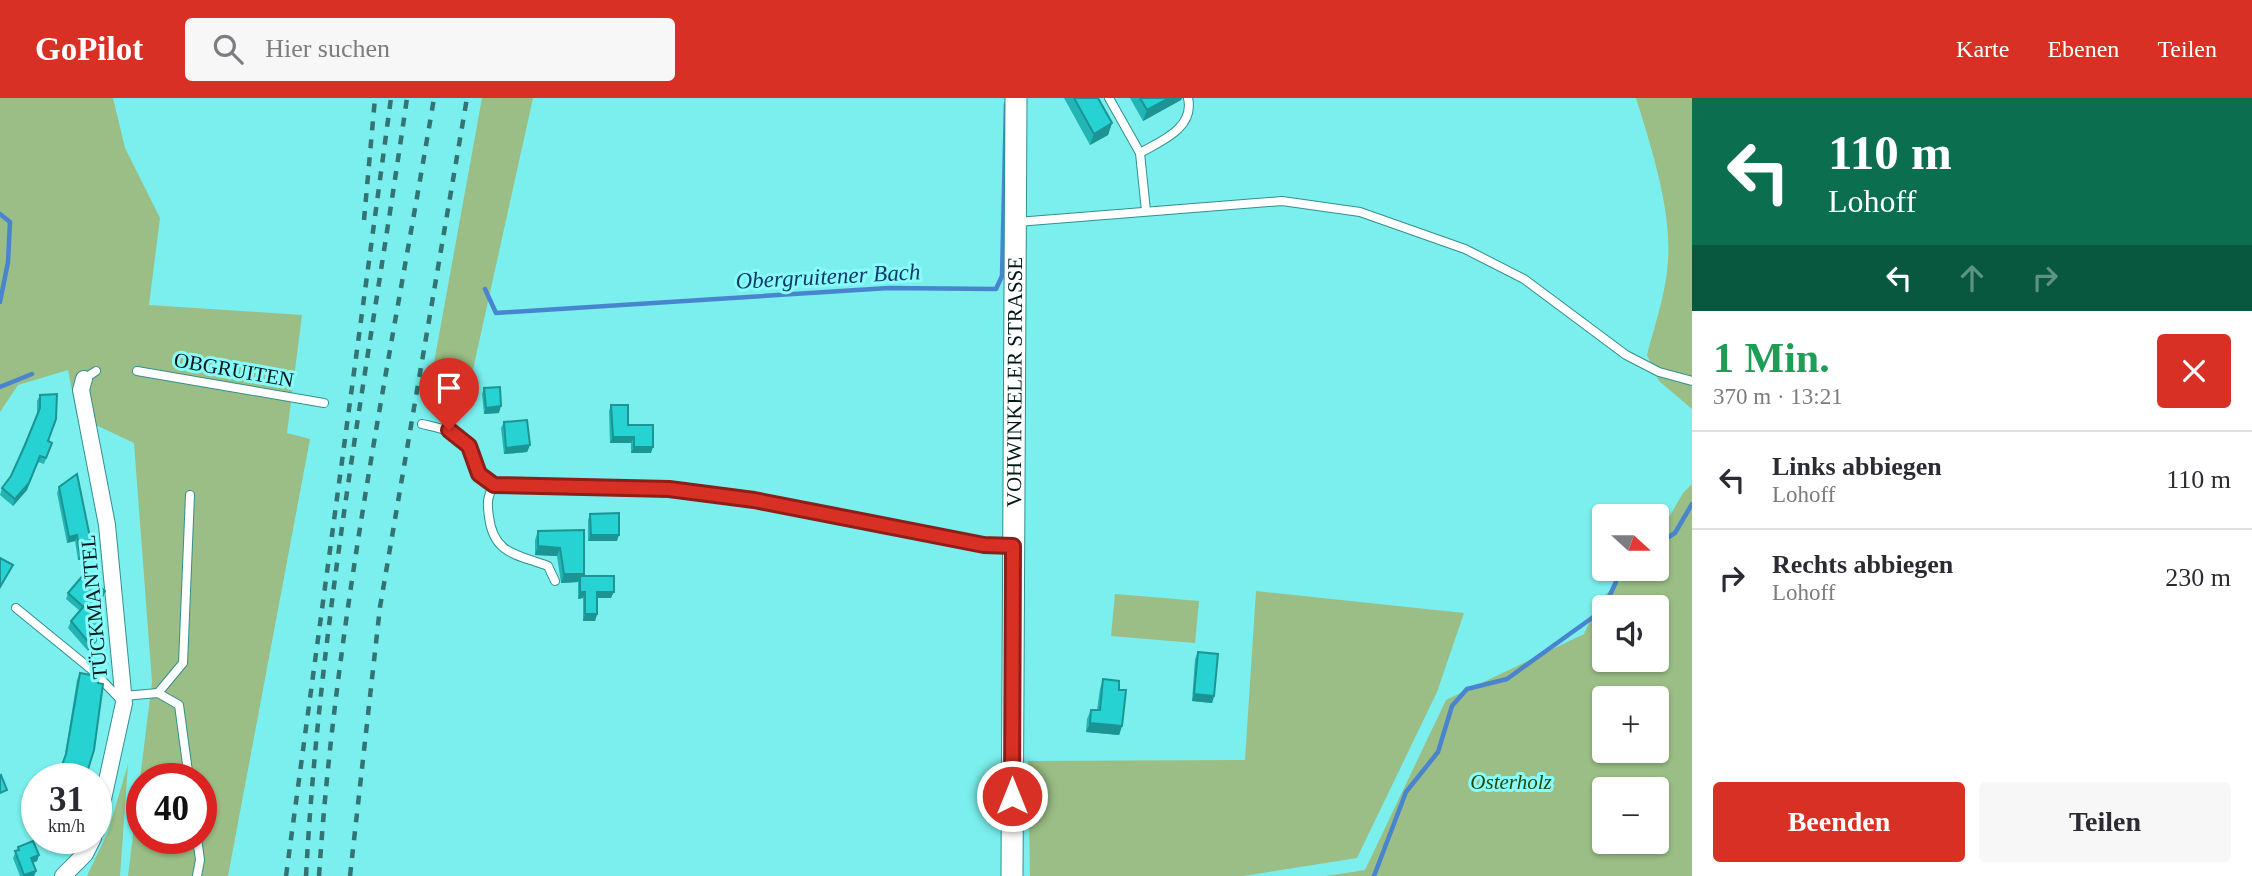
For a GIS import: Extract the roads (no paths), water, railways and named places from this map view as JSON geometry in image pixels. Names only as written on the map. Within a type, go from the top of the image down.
[{"type":"street","name":"VOHWINKELER STRASSE","points":[[1012,876],[1016,98]]},
{"type":"street","name":"TÜCKMANTEL","points":[[90,375],[81,390],[107,525],[124,700],[111,763]]},
{"type":"street","points":[[63,876],[85,854]]},
{"type":"lane","points":[[1109,98],[1140,153],[1146,211]]},
{"type":"lane","points":[[1140,153],[1171,135],[1185,122],[1190,108],[1188,98]]},
{"type":"lane","points":[[1014,223],[1282,201],[1360,212],[1465,249],[1524,279],[1626,355],[1659,372],[1692,381]]},
{"type":"lane","name":"OBGRUITEN","points":[[137,371],[324,403]]},
{"type":"lane","points":[[422,424],[449,430],[469,446],[479,474],[494,485],[669,489],[754,500],[984,545],[1013,546]]},
{"type":"lane","points":[[494,485],[486,498],[490,529],[496,543],[508,552],[548,566],[555,581]]},
{"type":"lane","points":[[16,608],[124,700],[158,693],[183,663],[190,495]]},
{"type":"lane","points":[[158,693],[179,705],[187,763]]},
{"type":"lane","points":[[197,876],[199,854]]},
{"type":"waterway","name":"Obergruitener Bach","points":[[485,289],[496,313],[889,288],[996,289],[1002,276],[1006,104]]},
{"type":"waterway","points":[[0,214],[10,222],[8,262],[0,302]]},
{"type":"waterway","name":"Obergruitener Bach","points":[[0,387],[32,374]]},
{"type":"waterway","points":[[1670,536],[1675,533],[1692,504]]},
{"type":"waterway","points":[[1374,876],[1406,792],[1438,752],[1452,706],[1467,689],[1507,679],[1603,610],[1616,581]]},
{"type":"railway","points":[[364,220],[375,98]]},
{"type":"railway","points":[[286,876],[391,98]]},
{"type":"railway","points":[[306,876],[322,681],[334,583],[407,98]]},
{"type":"railway","points":[[319,876],[327,778],[352,583],[434,98]]},
{"type":"railway","points":[[350,876],[380,607],[467,98]]},
{"type":"park label","name":"Osterholz","points":[[1511,782]]}]
